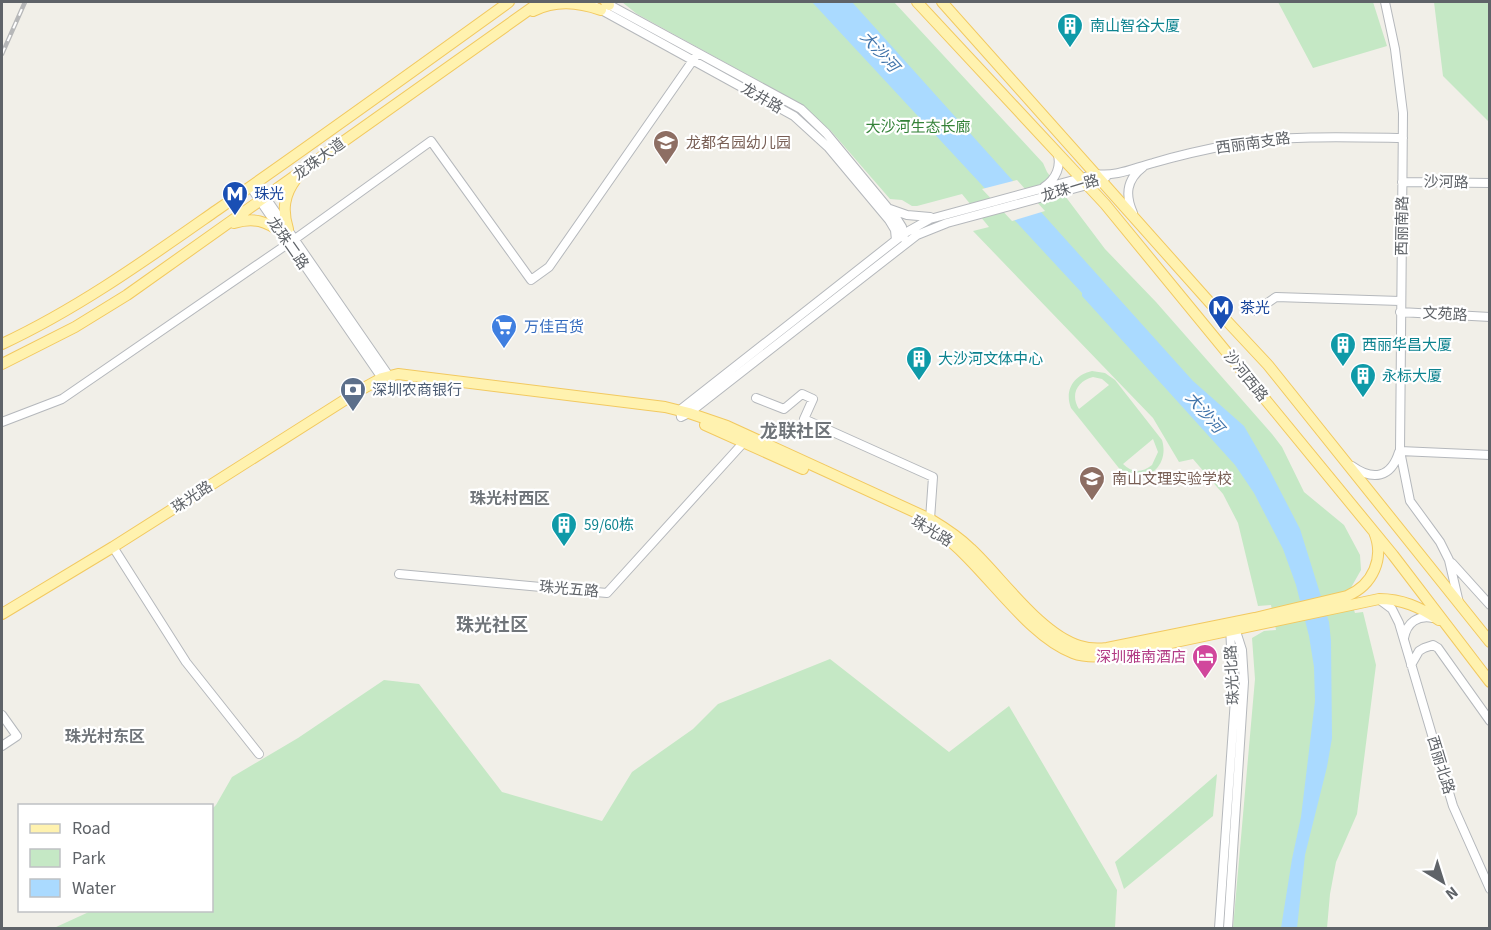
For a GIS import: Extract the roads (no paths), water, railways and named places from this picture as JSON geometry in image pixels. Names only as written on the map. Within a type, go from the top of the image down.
[{"type":"main road","name":"龙珠大道","points":[[2,364],[101,311],[226,226],[540,2]]},
{"type":"main road","name":"沙河西路","points":[[917,2],[1105,204],[1374,532],[1490,682]]},
{"type":"main road","name":"沙河西路","points":[[942,2],[1268,365],[1490,642]]},
{"type":"main road","name":"龙珠大道","points":[[2,344],[66,311],[109,285],[253,185],[505,3]]},
{"type":"main road","points":[[511,22],[542,6],[605,4]]},
{"type":"main road","points":[[226,226],[250,219],[262,221],[285,231],[284,205],[287,193],[303,170]]},
{"type":"main road","name":"珠光路","points":[[2,614],[387,378],[663,413],[684,413],[727,426],[930,519],[959,538],[1031,612],[1058,636],[1081,647],[1107,648],[1233,627]]},
{"type":"main road","name":"珠光路","points":[[684,413],[936,531],[965,553],[1040,632],[1072,653],[1093,657],[1114,655],[1348,600],[1379,599],[1407,602],[1439,620]]},
{"type":"main road","name":"珠光路","points":[[1348,600],[1368,581],[1378,562],[1378,542],[1374,532]]},
{"type":"street","name":"龙井路","points":[[586,2],[605,4],[780,107],[807,127],[828,147],[889,220],[900,242]]},
{"type":"street","name":"西丽南路","points":[[1385,2],[1399,83],[1403,138],[1400,451],[1410,501],[1440,542],[1449,560],[1460,607]]},
{"type":"street","name":"龙井路","points":[[696,56],[801,109],[826,133],[901,224],[904,233]]},
{"type":"street","points":[[2,422],[62,399],[292,241],[431,141],[531,280],[549,267],[696,56]]},
{"type":"street","name":"西丽南支路","points":[[1101,177],[1190,153],[1277,138],[1403,138]]},
{"type":"street","points":[[1041,189],[1050,183],[1056,174],[1059,160],[1056,152]]},
{"type":"street","points":[[1135,219],[1128,203],[1128,188],[1133,176],[1145,165]]},
{"type":"street","name":"龙珠一路","points":[[684,413],[900,242],[940,225],[1101,177]]},
{"type":"street","name":"龙珠一路","points":[[900,242],[904,233],[936,217],[1041,189],[1084,182]]},
{"type":"street","name":"沙河路","points":[[1402,182],[1490,183]]},
{"type":"street","name":"龙珠二路","points":[[253,185],[254,192],[263,199],[387,378]]},
{"type":"street","points":[[885,205],[904,214],[936,217]]},
{"type":"street","points":[[1256,311],[1276,297],[1400,301]]},
{"type":"street","name":"文苑路","points":[[1400,312],[1490,316]]},
{"type":"street","points":[[756,398],[784,409],[802,394],[813,399],[804,419],[933,477],[930,519]]},
{"type":"street","name":"珠光五路","points":[[399,574],[607,592],[744,442]]},
{"type":"street","points":[[1342,458],[1358,470],[1375,476],[1393,466],[1400,451],[1490,455]]},
{"type":"street","points":[[113,547],[186,662],[259,754]]},
{"type":"street","points":[[1449,560],[1490,605]]},
{"type":"street","name":"西丽北路","points":[[1379,599],[1387,604],[1396,615],[1453,806],[1486,874],[1490,889]]},
{"type":"street","points":[[1403,638],[1406,628],[1414,620],[1425,617],[1439,620]]},
{"type":"street","name":"珠光路","points":[[1439,620],[1449,629]]},
{"type":"street","name":"珠光北路","points":[[1219,928],[1235,699],[1233,627]]},
{"type":"street","name":"珠光北路","points":[[1228,928],[1244,682],[1242,650],[1233,627]]},
{"type":"street","points":[[1411,664],[1424,648],[1433,645],[1438,648],[1490,721]]},
{"type":"street","points":[[2,715],[17,736],[2,746]]},
{"type":"water","name":"大沙河","points":[[812,2],[852,2],[1193,381],[1244,426],[1270,471],[1300,529],[1329,622],[1331,641],[1332,738],[1305,855],[1297,928],[1281,928],[1301,817],[1315,701],[1314,667],[1296,585],[1283,549],[1254,493],[1235,465],[1082,296],[1082,293]]},
{"type":"railway","points":[[2,54],[25,2]]},
{"type":"place","name":"南山智谷大厦","points":[[1070,49]]},
{"type":"place","name":"龙都名园幼儿园","points":[[666,166]]},
{"type":"place","name":"珠光","points":[[235,217]]},
{"type":"place","name":"茶光","points":[[1221,331]]},
{"type":"place","name":"万佳百货","points":[[504,350]]},
{"type":"place","name":"西丽华昌大厦","points":[[1343,368]]},
{"type":"place","name":"大沙河文体中心","points":[[919,382]]},
{"type":"place","name":"永标大厦","points":[[1363,399]]},
{"type":"place","name":"深圳农商银行","points":[[353,413]]},
{"type":"place","name":"南山文理实验学校","points":[[1092,502]]},
{"type":"place","name":"59/60栋","points":[[564,548]]},
{"type":"place","name":"深圳雅南酒店","points":[[1205,680]]},
{"type":"district","name":"龙联社区","points":[[796,431]]},
{"type":"district","name":"珠光村西区","points":[[510,498]]},
{"type":"district","name":"珠光社区","points":[[492,625]]},
{"type":"district","name":"珠光村东区","points":[[105,736]]},
{"type":"park label","name":"大沙河生态长廊","points":[[918,127]]}]
